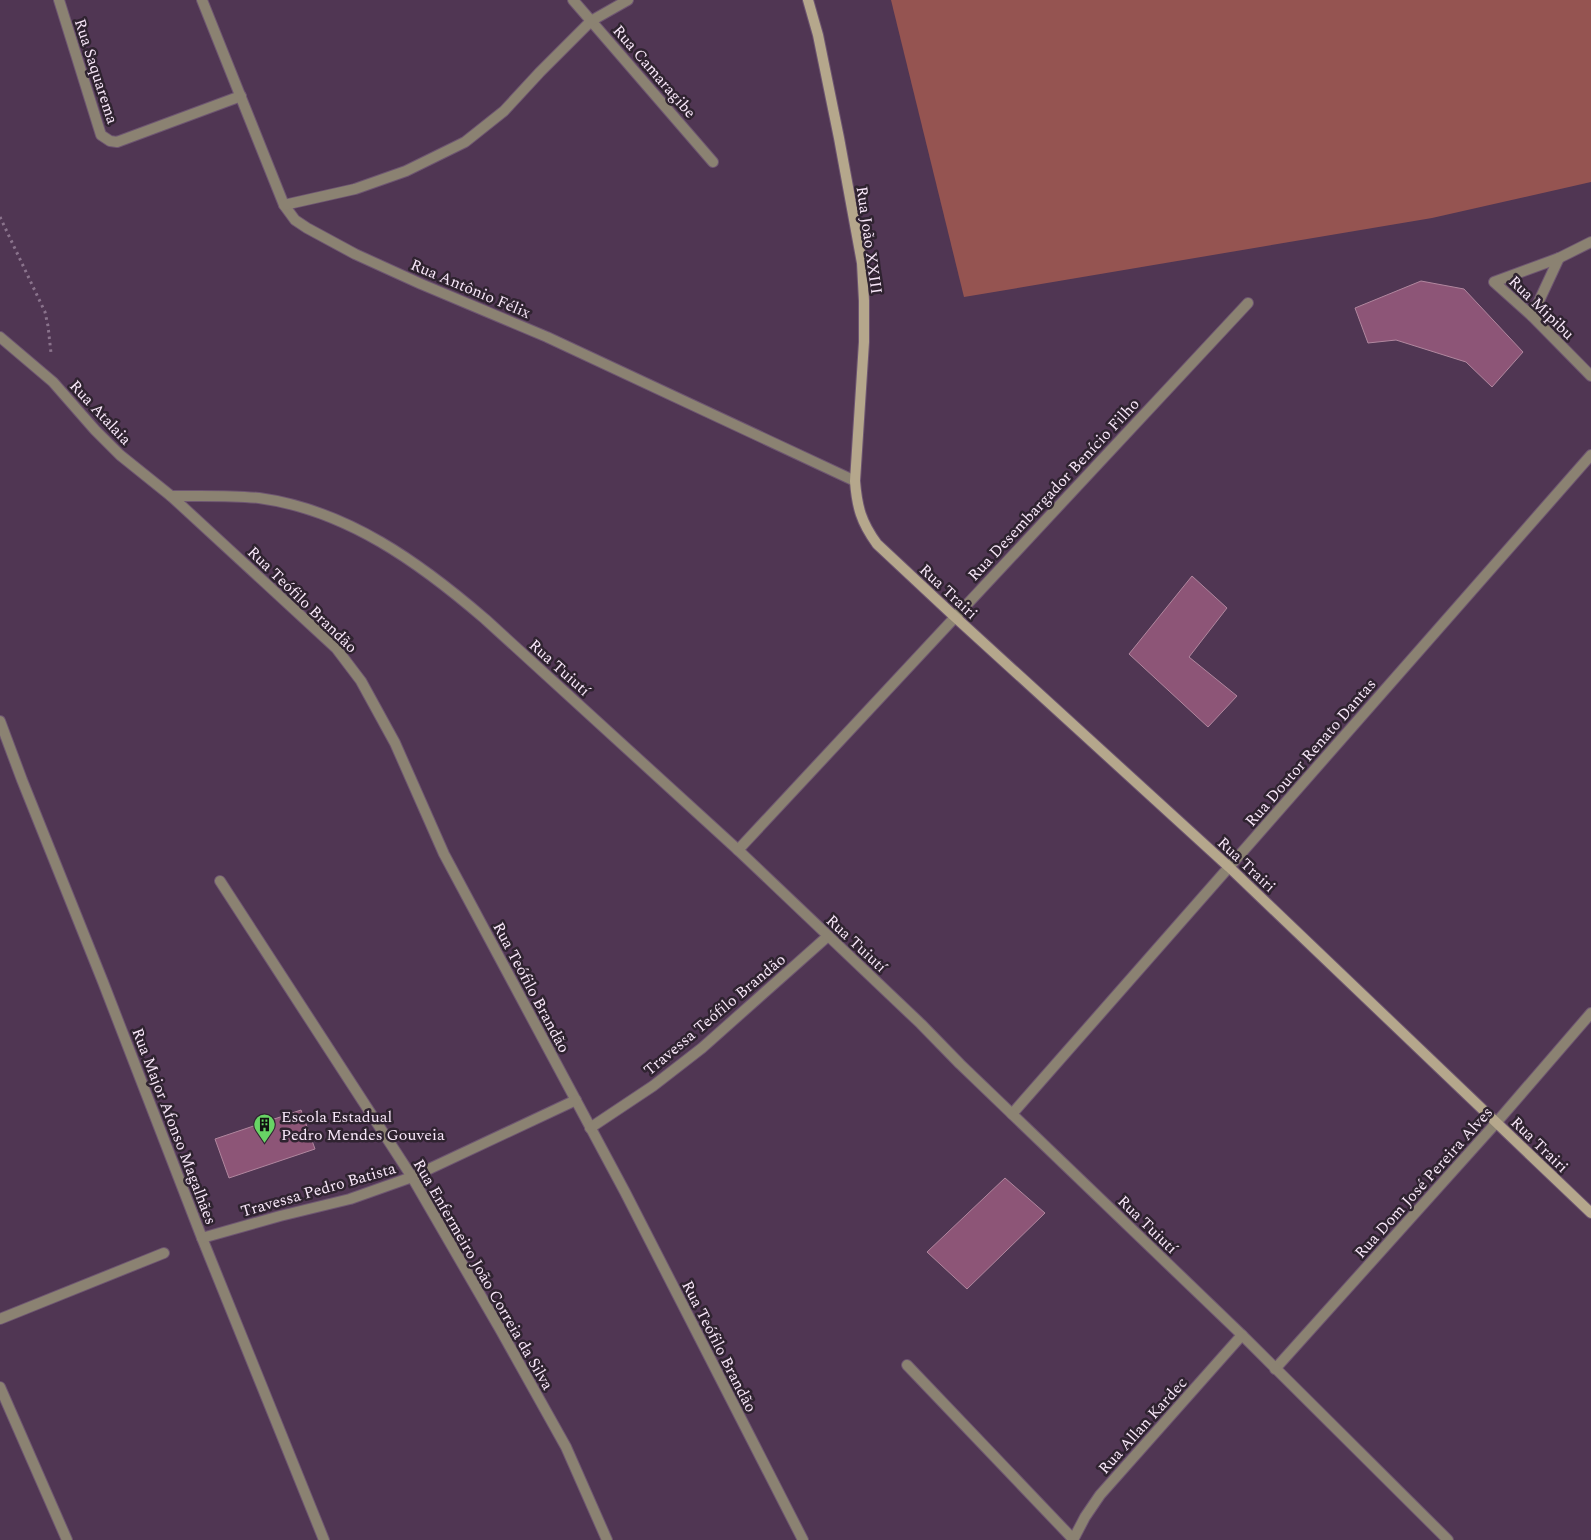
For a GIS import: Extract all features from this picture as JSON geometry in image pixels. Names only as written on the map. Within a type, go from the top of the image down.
[{"type":"main road","name":"Rua João XXIII","points":[[808,0],[822,54],[862,263],[864,342],[855,480],[861,516],[877,544]]},
{"type":"main road","name":"Rua Trairi","points":[[877,544],[1229,867],[1591,1213]]},
{"type":"street","name":"Rua Saquarema","points":[[59,0],[101,135],[105,139],[117,142],[241,96]]},
{"type":"street","name":"Rua Antônio Félix","points":[[202,0],[284,206],[295,220],[355,254],[547,337],[855,480]]},
{"type":"street","name":"Rua Camaragibe","points":[[573,0],[713,162]]},
{"type":"street","points":[[284,206],[355,190],[406,171],[465,142],[504,111],[591,21],[628,0]]},
{"type":"street","points":[[1532,316],[1559,258],[1591,242]]},
{"type":"street","name":"Rua Mipibu","points":[[1559,258],[1494,282],[1532,316],[1591,376]]},
{"type":"street","name":"Rua Desembargador Benício Filho","points":[[738,850],[954,616],[1248,303]]},
{"type":"street","points":[[0,337],[53,382]]},
{"type":"street","name":"Rua Atalaia","points":[[53,382],[114,449],[171,496]]},
{"type":"street","name":"Rua Doutor Renato Dantas","points":[[1012,1114],[1591,456]]},
{"type":"street","name":"Rua Tuiutí","points":[[171,496],[219,495],[261,499],[312,510],[357,528],[400,553],[444,584],[485,619],[738,850],[921,1024],[960,1064],[1242,1335],[1448,1540]]},
{"type":"street","name":"Rua Teófilo Brandão","points":[[171,496],[336,648],[362,681],[395,743],[444,854],[576,1100],[803,1540]]},
{"type":"street","name":"Rua Major Afonso Magalhães","points":[[0,721],[104,982],[202,1238],[324,1540]]},
{"type":"street","name":"Rua Enfermeiro João Correia da Silva","points":[[220,881],[412,1177],[566,1447],[606,1540]]},
{"type":"street","name":"Travessa Teófilo Brandão","points":[[590,1128],[653,1086],[702,1048],[828,936]]},
{"type":"street","name":"Rua Dom José Pereira Alves","points":[[1275,1369],[1496,1123],[1591,1013]]},
{"type":"street","name":"Travessa Pedro Batista","points":[[202,1238],[350,1198],[412,1177],[576,1100]]},
{"type":"street","points":[[0,1319],[164,1253]]},
{"type":"street","name":"Rua Allan Kardec","points":[[1073,1540],[1085,1516],[1100,1495],[1242,1335]]},
{"type":"street","points":[[907,1365],[1073,1540]]},
{"type":"street","points":[[0,1387],[67,1540]]},
{"type":"path","name":"Rua Atalaia","points":[[0,217],[45,312],[50,342],[53,382]]},
{"type":"shaded area","points":[[891,0],[1591,0],[1591,182],[1432,218],[964,297]]},
{"type":"building","points":[[1421,281],[1464,289],[1523,352],[1492,387],[1466,362],[1396,340],[1368,343],[1355,308]]},
{"type":"building","points":[[1192,576],[1227,608],[1189,657],[1237,696],[1208,727],[1129,654]]},
{"type":"building","name":"Escola Estadual Pedro Mendes Gouveia","points":[[301,1110],[315,1149],[229,1178],[215,1139]]},
{"type":"building","points":[[1005,1178],[1045,1213],[967,1289],[927,1252]]},
{"type":"place","name":"Escola Estadual Pedro Mendes Gouveia","points":[[265,1144]]}]
